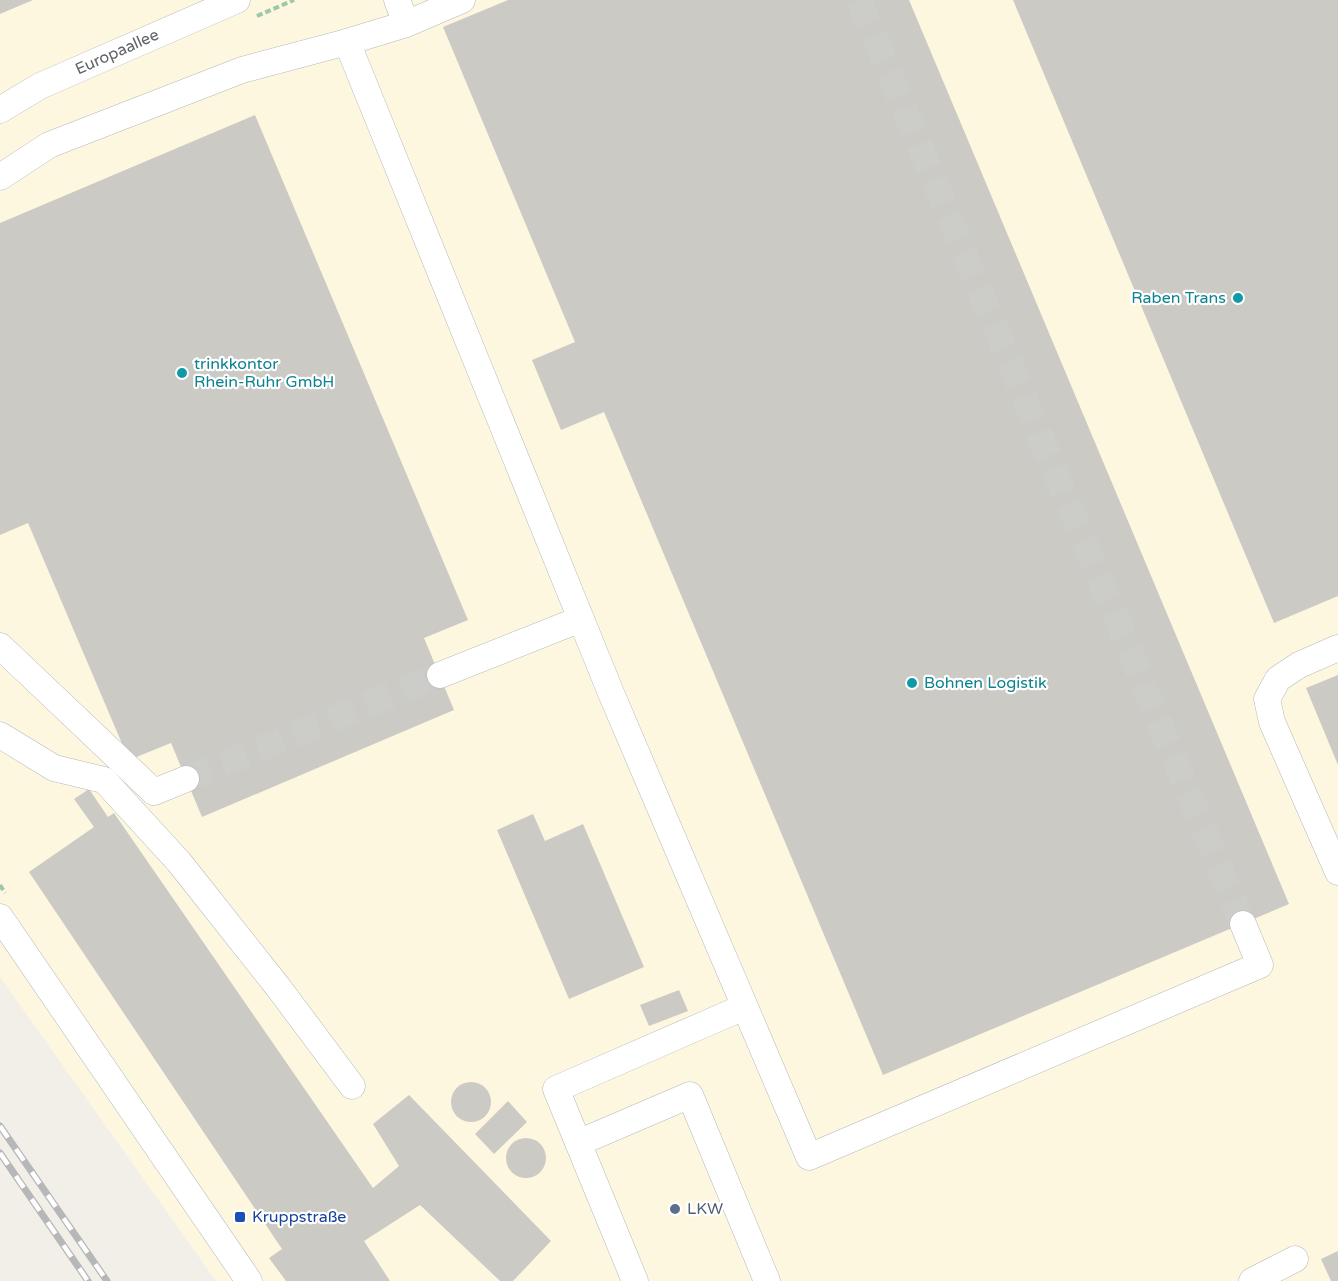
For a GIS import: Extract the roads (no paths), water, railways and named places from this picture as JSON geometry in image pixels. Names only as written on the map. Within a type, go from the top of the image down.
[{"type":"street","points":[[397,0],[405,24]]},
{"type":"street","points":[[0,177],[49,145],[210,82],[242,70],[405,24],[462,0]]},
{"type":"street","name":"Europaallee","points":[[0,110],[40,86],[246,8]]},
{"type":"street","points":[[347,42],[581,620],[808,1157],[1260,965],[1243,924]]},
{"type":"street","points":[[440,675],[581,620]]},
{"type":"street","points":[[0,646],[154,792],[186,779]]},
{"type":"street","points":[[1338,648],[1299,665],[1278,680],[1267,699],[1272,722],[1338,872]]},
{"type":"street","points":[[0,735],[54,768],[104,780],[179,862],[278,987],[352,1086]]},
{"type":"street","points":[[0,917],[249,1281]]},
{"type":"street","points":[[634,1281],[556,1089],[744,1007]]},
{"type":"street","points":[[578,1143],[690,1095],[767,1281]]},
{"type":"street","points":[[1252,1281],[1295,1259]]},
{"type":"tunnel","points":[[859,0],[1243,924]]},
{"type":"tunnel","points":[[186,779],[440,675]]},
{"type":"railway","points":[[0,1126],[107,1281]]},
{"type":"railway","points":[[0,1153],[88,1281]]},
{"type":"place","name":"Raben Trans","points":[[1238,298]]},
{"type":"place","name":"trinkkontor Rhein-Ruhr GmbH","points":[[182,373]]},
{"type":"place","name":"Bohnen Logistik","points":[[912,683]]},
{"type":"place","name":"LKW","points":[[675,1209]]},
{"type":"place","name":"Kruppstraße","points":[[240,1217]]}]
